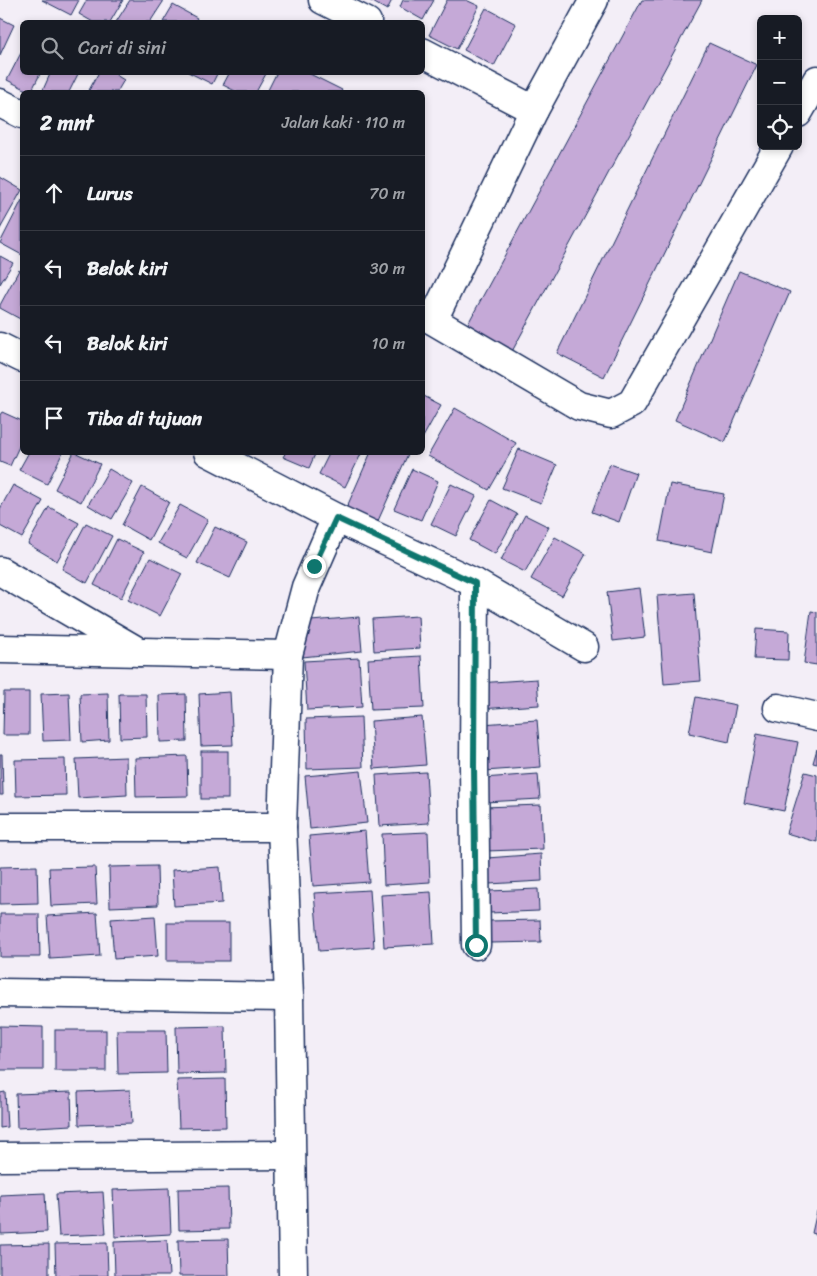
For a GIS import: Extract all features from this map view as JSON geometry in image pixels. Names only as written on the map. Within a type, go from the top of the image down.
[{"type":"street","points":[[323,0],[363,20]]},
{"type":"street","points":[[594,0],[534,110],[428,317],[578,406],[611,414],[632,403],[777,150]]},
{"type":"street","points":[[425,54],[534,110]]},
{"type":"street","points":[[802,106],[817,80]]},
{"type":"street","points":[[0,103],[20,113]]},
{"type":"street","points":[[0,347],[20,357]]},
{"type":"street","points":[[214,455],[336,518],[475,583],[584,647]]},
{"type":"street","points":[[293,1276],[289,997],[282,827],[288,655],[306,587],[336,518]]},
{"type":"street","points":[[0,570],[140,652]]},
{"type":"street","points":[[475,583],[474,766],[476,945]]},
{"type":"street","points":[[0,649],[288,655]]},
{"type":"street","points":[[778,708],[817,717]]},
{"type":"street","points":[[0,827],[282,827]]},
{"type":"street","points":[[0,993],[289,997]]},
{"type":"street","points":[[0,1157],[291,1155]]},
{"type":"building","points":[[42,0],[79,0],[71,15]]},
{"type":"building","points":[[87,0],[123,0],[111,20],[90,20],[79,14]]},
{"type":"building","points":[[130,0],[160,0],[163,2],[151,20],[117,20]]},
{"type":"building","points":[[369,0],[392,0],[387,10]]},
{"type":"building","points":[[403,0],[434,0],[423,20],[400,7]]},
{"type":"building","points":[[447,0],[466,0],[479,6],[457,49],[429,35]]},
{"type":"building","points":[[642,0],[702,0],[509,357],[463,333]]},
{"type":"building","points":[[173,5],[197,18],[196,20],[164,20]]},
{"type":"building","points":[[486,8],[516,24],[494,66],[464,50]]},
{"type":"building","points":[[0,18],[14,25],[0,55]]},
{"type":"building","points":[[709,43],[757,65],[604,377],[557,353]]},
{"type":"building","points":[[20,55],[20,75],[40,75],[32,90],[27,90],[7,80]]},
{"type":"building","points":[[50,75],[78,75],[70,90],[43,90]]},
{"type":"building","points":[[97,75],[116,75],[124,80],[118,90],[89,90]]},
{"type":"building","points":[[194,75],[216,75],[212,84]]},
{"type":"building","points":[[228,75],[265,75],[257,90],[233,90],[223,85]]},
{"type":"building","points":[[276,75],[312,75],[342,90],[268,90]]},
{"type":"building","points":[[0,177],[20,189],[20,194],[0,229]]},
{"type":"building","points":[[20,204],[20,254],[0,243]]},
{"type":"building","points":[[0,256],[13,263],[0,284]]},
{"type":"building","points":[[19,270],[20,319],[0,308]]},
{"type":"building","points":[[739,271],[790,292],[725,442],[675,420]]},
{"type":"building","points":[[425,397],[441,405],[425,434]]},
{"type":"building","points":[[455,408],[516,443],[489,490],[428,456]]},
{"type":"building","points":[[2,412],[20,420],[20,444],[10,466],[0,462],[0,415]]},
{"type":"building","points":[[519,449],[557,465],[541,503],[502,488]]},
{"type":"building","points":[[27,455],[62,455],[47,484],[19,470]]},
{"type":"building","points":[[72,455],[80,455],[100,464],[81,502],[55,489]]},
{"type":"building","points":[[284,455],[315,455],[309,468],[283,457]]},
{"type":"building","points":[[328,455],[361,455],[345,487],[319,474]]},
{"type":"building","points":[[370,455],[408,455],[377,523],[346,509]]},
{"type":"building","points":[[610,464],[636,473],[619,522],[592,512]]},
{"type":"building","points":[[109,469],[133,483],[112,519],[88,505]]},
{"type":"building","points":[[412,469],[438,481],[421,520],[394,509]]},
{"type":"building","points":[[451,484],[476,496],[456,536],[431,524]]},
{"type":"building","points":[[670,484],[724,494],[712,552],[659,541]]},
{"type":"building","points":[[13,485],[43,501],[22,538],[0,526],[0,509]]},
{"type":"building","points":[[142,487],[169,502],[149,540],[122,525]]},
{"type":"building","points":[[491,500],[517,514],[495,554],[469,540]]},
{"type":"building","points":[[180,505],[208,520],[187,558],[158,543]]},
{"type":"building","points":[[49,507],[79,523],[57,561],[28,544]]},
{"type":"building","points":[[525,515],[549,527],[525,572],[501,560]]},
{"type":"building","points":[[86,523],[112,536],[87,583],[62,569]]},
{"type":"building","points":[[215,527],[247,542],[230,578],[197,563]]},
{"type":"building","points":[[555,537],[586,554],[562,596],[531,579]]},
{"type":"building","points":[[117,539],[144,552],[121,598],[94,585]]},
{"type":"building","points":[[150,558],[182,574],[160,616],[128,600]]},
{"type":"building","points":[[639,588],[645,637],[613,641],[607,592]]},
{"type":"building","points":[[694,593],[701,681],[664,684],[657,596]]},
{"type":"building","points":[[811,611],[817,612],[817,665],[804,663]]},
{"type":"building","points":[[418,616],[420,648],[374,651],[372,619]]},
{"type":"building","points":[[359,617],[362,651],[302,657],[299,622]]},
{"type":"building","points":[[756,629],[789,631],[788,660],[754,659]]},
{"type":"building","points":[[421,656],[424,708],[371,710],[368,659]]},
{"type":"building","points":[[359,658],[362,707],[307,710],[304,661]]},
{"type":"building","points":[[537,679],[539,705],[480,709],[478,683]]},
{"type":"building","points":[[4,692],[29,692],[29,735],[3,735]]},
{"type":"building","points":[[230,692],[233,745],[201,746],[199,694]]},
{"type":"building","points":[[69,693],[71,740],[43,741],[41,694]]},
{"type":"building","points":[[108,693],[109,740],[82,742],[80,694]]},
{"type":"building","points":[[119,694],[146,694],[147,737],[120,738]]},
{"type":"building","points":[[186,694],[187,741],[160,742],[159,695]]},
{"type":"building","points":[[696,697],[736,705],[729,742],[689,733]]},
{"type":"building","points":[[361,717],[363,767],[307,769],[306,719]]},
{"type":"building","points":[[422,717],[426,765],[374,769],[371,721]]},
{"type":"building","points":[[537,720],[541,767],[485,771],[482,724]]},
{"type":"building","points":[[757,734],[798,742],[784,811],[744,803]]},
{"type":"building","points":[[817,749],[817,764],[813,763]]},
{"type":"building","points":[[201,751],[228,751],[228,799],[201,799]]},
{"type":"building","points":[[0,754],[2,754],[3,795],[0,795]]},
{"type":"building","points":[[187,756],[188,796],[136,797],[135,758]]},
{"type":"building","points":[[126,757],[127,795],[78,798],[76,759]]},
{"type":"building","points":[[65,759],[66,795],[16,796],[15,760]]},
{"type":"building","points":[[361,771],[367,823],[310,829],[305,776]]},
{"type":"building","points":[[426,772],[429,823],[379,826],[376,775]]},
{"type":"building","points":[[805,772],[817,775],[817,842],[786,833]]},
{"type":"building","points":[[538,774],[540,799],[485,802],[483,778]]},
{"type":"building","points":[[541,805],[543,849],[486,851],[484,807]]},
{"type":"building","points":[[365,831],[369,882],[313,886],[309,836]]},
{"type":"building","points":[[428,832],[430,882],[384,885],[382,834]]},
{"type":"building","points":[[541,854],[542,881],[489,884],[487,858]]},
{"type":"building","points":[[37,866],[38,903],[0,904],[0,867]]},
{"type":"building","points":[[157,866],[158,905],[110,907],[109,867]]},
{"type":"building","points":[[95,867],[97,904],[51,906],[49,868]]},
{"type":"building","points":[[220,867],[222,903],[174,906],[172,870]]},
{"type":"building","points":[[538,889],[539,911],[489,913],[489,891]]},
{"type":"building","points":[[370,890],[374,947],[319,951],[314,893]]},
{"type":"building","points":[[431,892],[434,944],[384,947],[381,895]]},
{"type":"building","points":[[97,913],[100,956],[50,959],[47,916]]},
{"type":"building","points":[[0,914],[39,914],[40,957],[0,957]]},
{"type":"building","points":[[155,916],[158,956],[114,959],[111,919]]},
{"type":"building","points":[[540,920],[541,942],[490,943],[489,921]]},
{"type":"building","points":[[167,923],[229,923],[229,961],[167,961]]},
{"type":"building","points":[[0,1026],[43,1027],[43,1070],[0,1070]]},
{"type":"building","points":[[225,1026],[226,1073],[177,1074],[176,1027]]},
{"type":"building","points":[[55,1030],[106,1030],[106,1071],[55,1071]]},
{"type":"building","points":[[117,1030],[166,1030],[167,1073],[118,1074]]},
{"type":"building","points":[[225,1079],[226,1127],[179,1128],[177,1080]]},
{"type":"building","points":[[130,1090],[132,1123],[79,1125],[78,1092]]},
{"type":"building","points":[[5,1092],[7,1127],[0,1128],[0,1093]]},
{"type":"building","points":[[71,1092],[72,1125],[17,1128],[16,1094]]},
{"type":"building","points":[[169,1188],[171,1234],[115,1237],[113,1190]]},
{"type":"building","points":[[228,1188],[229,1229],[179,1230],[178,1189]]},
{"type":"building","points":[[103,1192],[106,1234],[59,1236],[56,1194]]},
{"type":"building","points":[[45,1193],[47,1232],[1,1234],[0,1195]]},
{"type":"building","points":[[817,1211],[817,1235],[812,1233]]},
{"type":"building","points":[[228,1239],[229,1276],[179,1276],[178,1240]]},
{"type":"building","points":[[167,1240],[169,1276],[115,1276],[114,1242]]},
{"type":"building","points":[[107,1243],[108,1276],[56,1276],[55,1244]]},
{"type":"building","points":[[49,1244],[49,1276],[0,1276],[0,1245]]},
{"type":"route","points":[[314,566],[336,518],[475,583],[474,766],[476,945]]}]
